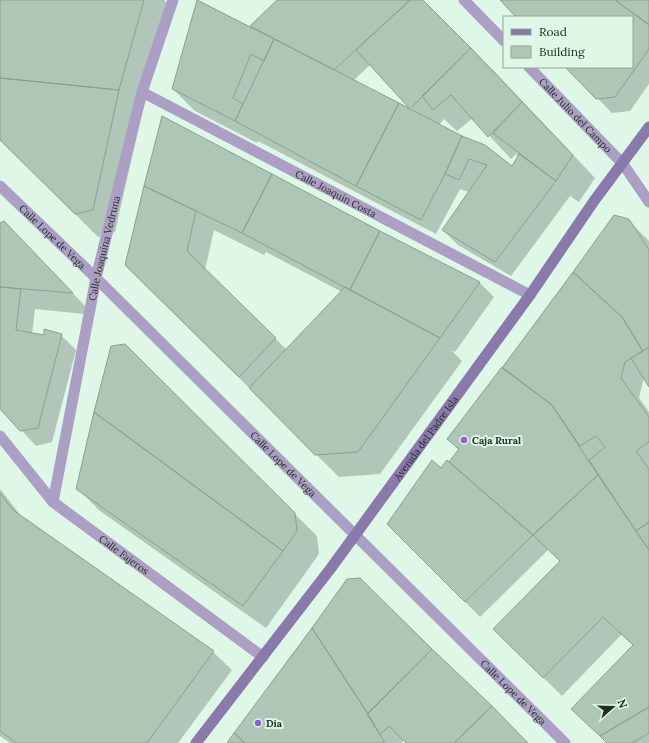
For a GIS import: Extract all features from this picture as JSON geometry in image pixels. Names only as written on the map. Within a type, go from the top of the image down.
[{"type":"main road","name":"Avenida del Padre Isla","points":[[196,743],[263,657],[355,534],[530,295],[594,201],[649,128]]},
{"type":"street","name":"Calle Joaquina Vedruna","points":[[53,502],[96,278],[142,92],[173,0]]},
{"type":"street","points":[[464,0],[503,40]]},
{"type":"street","name":"Calle Julio del Campo","points":[[530,68],[623,164],[649,202]]},
{"type":"street","name":"Calle Joaquín Costa","points":[[142,92],[530,295]]},
{"type":"street","name":"Calle Lope de Vega","points":[[0,186],[96,278],[565,743]]},
{"type":"street","name":"Calle Fajeros","points":[[0,436],[53,502],[263,657]]},
{"type":"building","points":[[0,0],[144,0],[119,90],[0,78]]},
{"type":"building","points":[[197,0],[274,39],[264,61],[251,54],[233,98],[243,104],[235,121],[172,89]]},
{"type":"building","points":[[277,0],[410,0],[334,70],[250,26]]},
{"type":"building","points":[[410,0],[423,0],[471,48],[410,109],[356,50]]},
{"type":"building","points":[[500,0],[615,0],[649,25],[649,49],[615,97],[596,99],[566,68],[633,68],[633,16],[515,16]]},
{"type":"building","points":[[615,0],[649,0],[649,25],[647,23]]},
{"type":"building","points":[[274,39],[399,103],[356,186],[235,121]]},
{"type":"building","points":[[471,48],[522,102],[488,137],[451,95],[433,110],[422,96]]},
{"type":"building","points":[[0,78],[119,90],[93,210],[75,214],[0,140]]},
{"type":"building","points":[[522,102],[573,155],[556,181],[493,133]]},
{"type":"building","points":[[399,103],[462,136],[445,174],[421,220],[356,186]]},
{"type":"building","points":[[162,116],[272,174],[242,233],[144,186]]},
{"type":"building","points":[[462,136],[485,145],[512,166],[519,154],[556,181],[495,262],[442,230],[487,165],[469,159],[459,180],[445,174]]},
{"type":"building","points":[[272,174],[380,231],[350,290],[242,233]]},
{"type":"building","points":[[144,186],[196,211],[187,251],[276,338],[239,377],[125,265]]},
{"type":"building","points":[[614,215],[629,219],[649,250],[649,347],[643,351],[622,317],[573,272]]},
{"type":"building","points":[[4,221],[73,293],[0,287],[0,223]]},
{"type":"building","points":[[380,231],[480,282],[440,338],[350,290]]},
{"type":"building","points":[[573,272],[622,317],[643,351],[625,362],[621,378],[649,417],[649,442],[636,451],[649,469],[649,522],[636,531],[589,460],[605,447],[596,436],[580,446],[552,405],[502,368]]},
{"type":"building","points":[[0,287],[21,289],[16,330],[44,335],[44,329],[62,334],[38,428],[20,431],[0,409]]},
{"type":"building","points":[[345,287],[440,338],[358,452],[315,455],[249,388]]},
{"type":"building","points":[[125,344],[295,513],[297,531],[283,551],[94,412],[111,346]]},
{"type":"building","points":[[649,347],[649,387],[631,358]]},
{"type":"building","points":[[502,367],[552,405],[598,475],[533,535],[449,462],[459,449],[447,439]]},
{"type":"building","points":[[94,412],[283,551],[243,606],[76,489]]},
{"type":"building","points":[[432,460],[441,468],[447,460],[533,535],[465,602],[387,524]]},
{"type":"building","points":[[598,475],[649,550],[649,707],[600,736],[571,709],[633,645],[603,617],[543,678],[493,629],[560,561],[533,535]]},
{"type":"building","points":[[0,493],[13,510],[214,651],[147,743],[16,743],[0,731]]},
{"type":"building","points":[[649,522],[649,550],[636,531]]},
{"type":"building","points":[[360,578],[432,649],[368,714],[312,628],[347,579]]},
{"type":"building","points":[[312,628],[385,743],[245,743],[234,733]]},
{"type":"building","points":[[432,649],[492,706],[454,743],[406,743],[389,726],[380,735],[367,714]]},
{"type":"building","points":[[492,706],[528,743],[454,743]]},
{"type":"building","points":[[649,707],[649,733],[636,741],[631,743],[607,743],[600,736]]},
{"type":"building","points":[[234,733],[245,743],[227,743]]},
{"type":"place","name":"Caja Rural","points":[[464,440]]},
{"type":"place","name":"Dia","points":[[258,723]]}]
